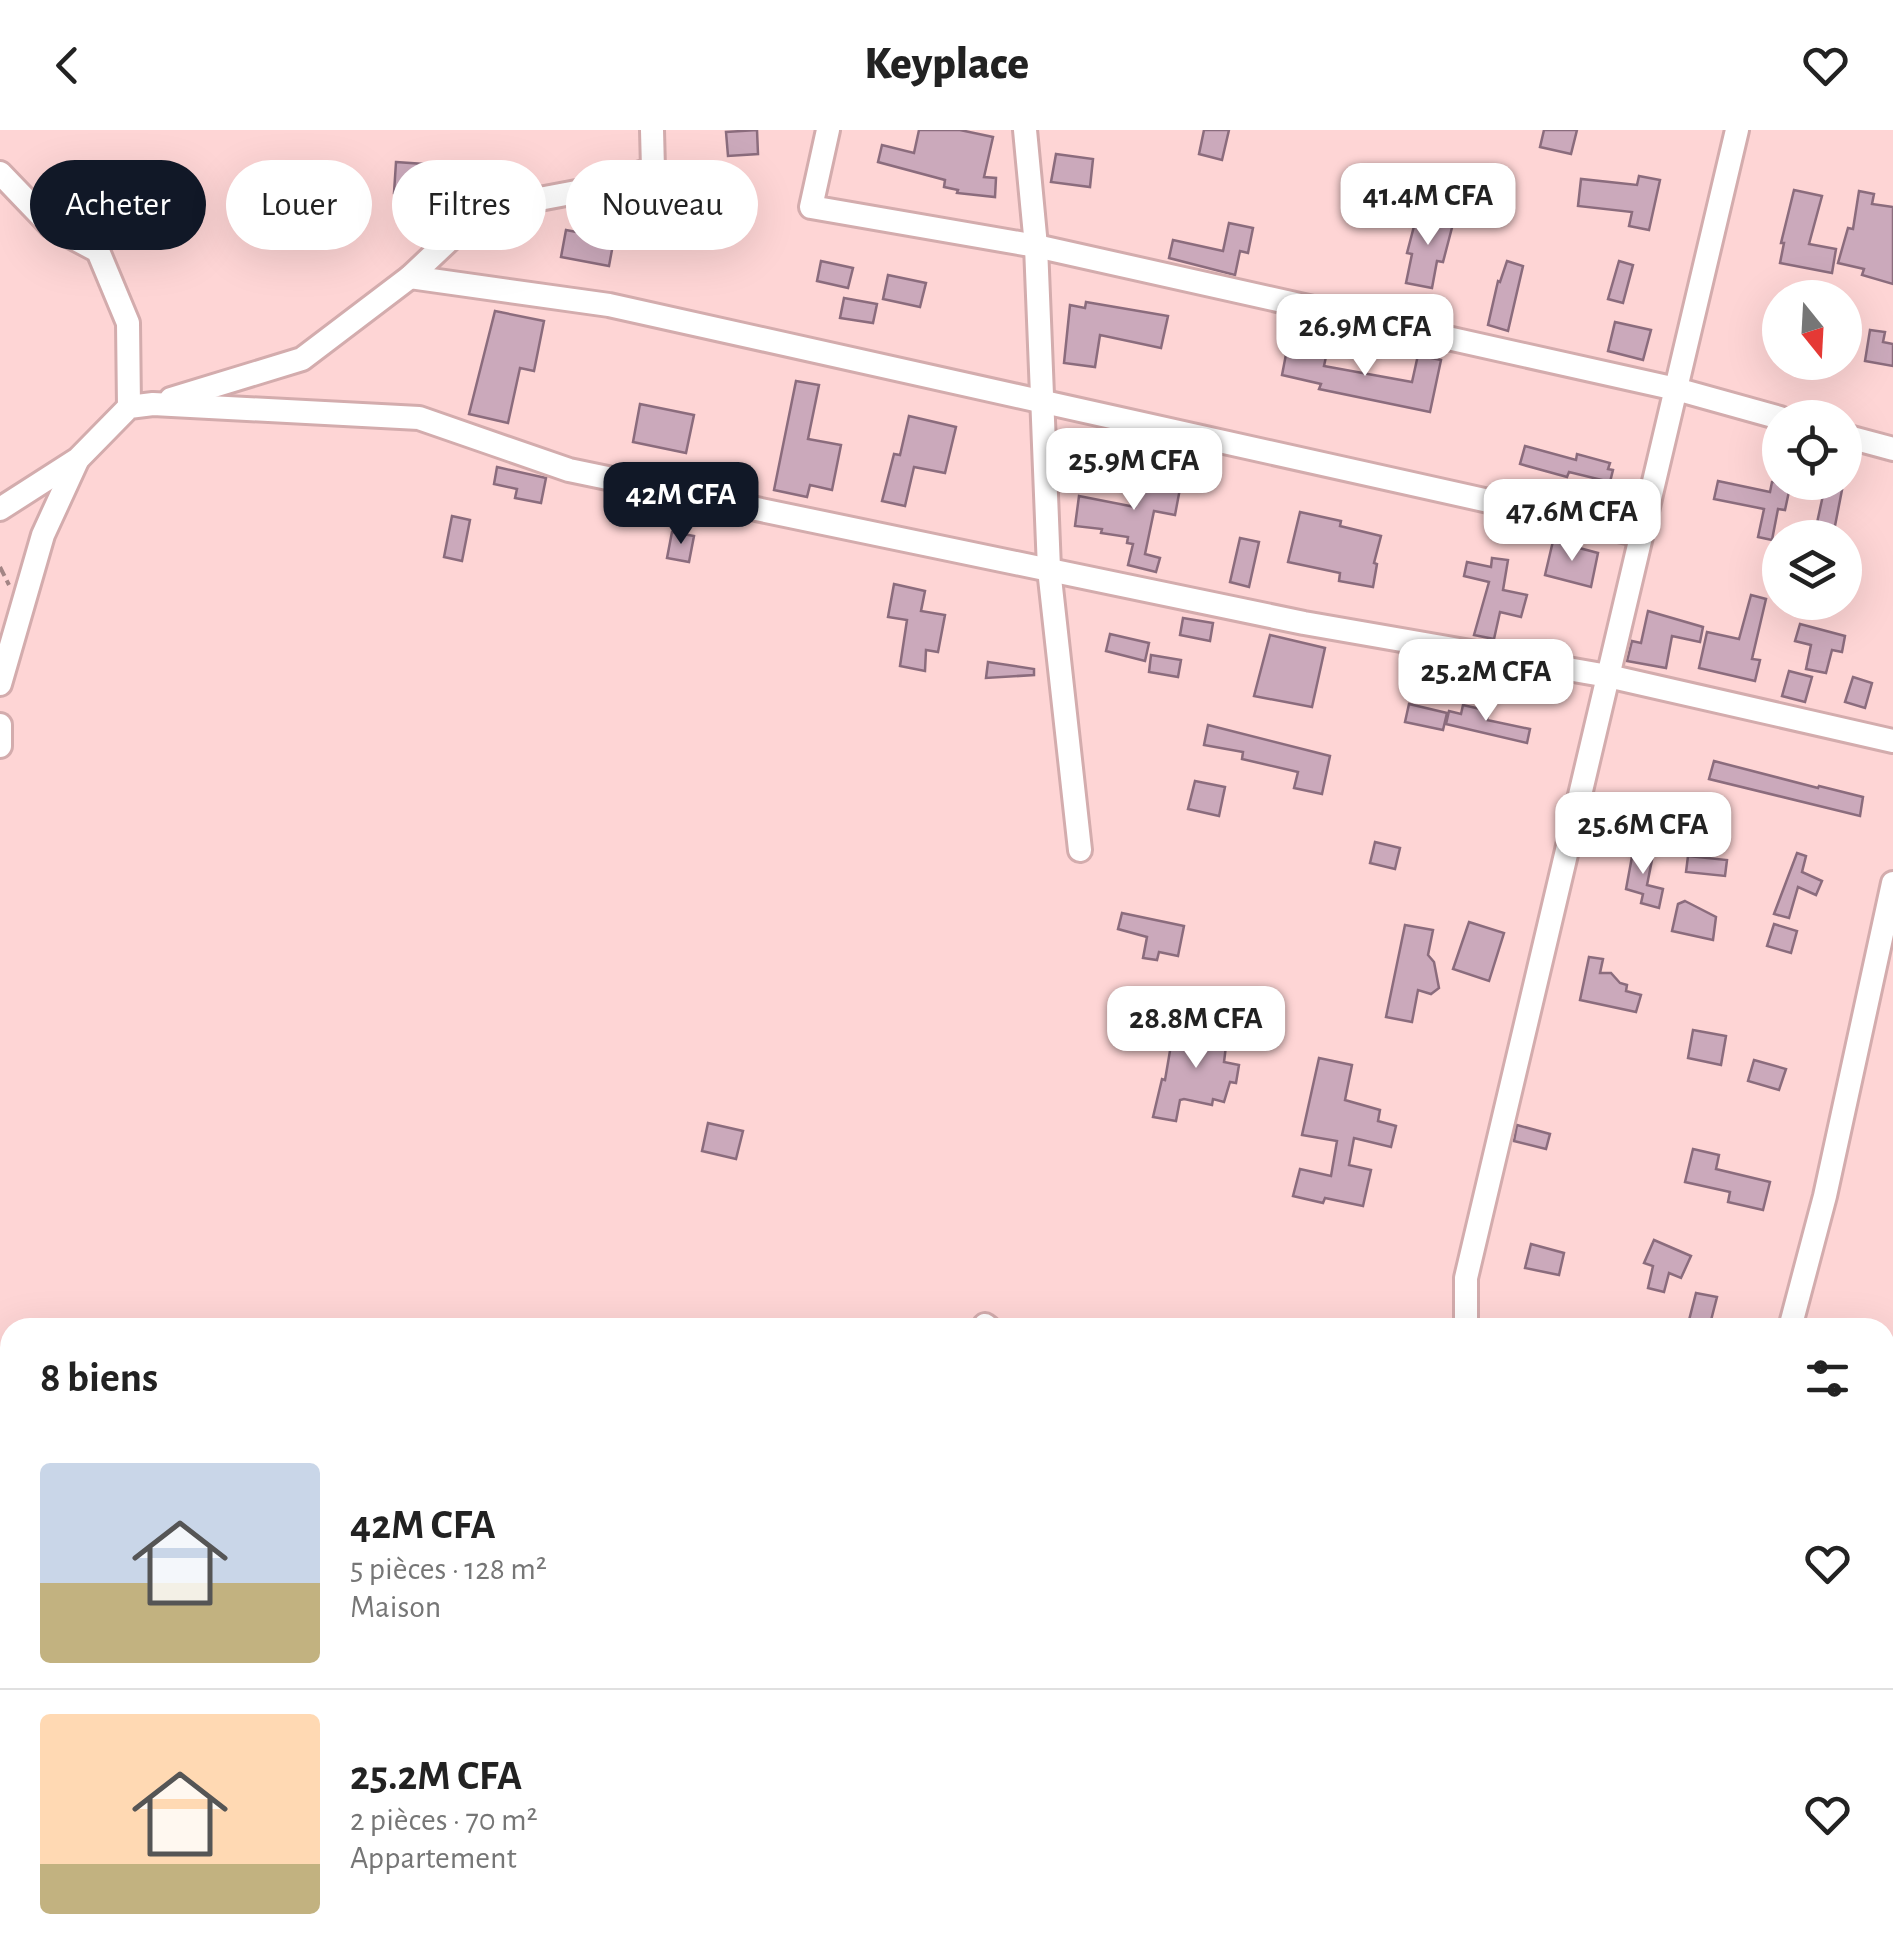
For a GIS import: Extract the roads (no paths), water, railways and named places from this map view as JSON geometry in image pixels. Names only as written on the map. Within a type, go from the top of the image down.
[{"type":"street","points":[[0,510],[78,459],[141,406],[302,359],[410,278],[481,210],[586,190],[653,169],[652,130]]},
{"type":"street","points":[[828,130],[811,207],[1036,246],[1676,389],[1762,413]]},
{"type":"street","points":[[1025,130],[1036,246],[1049,569],[1080,850]]},
{"type":"street","points":[[1466,1318],[1466,1278],[1737,130]]},
{"type":"street","points":[[0,173],[50,226],[98,251],[128,323],[141,406]]},
{"type":"street","points":[[410,278],[609,305],[1642,536]]},
{"type":"street","points":[[141,406],[419,418],[568,470],[1304,623],[1608,676],[1893,741]]},
{"type":"street","points":[[1862,441],[1893,449]]},
{"type":"street","points":[[0,684],[44,536],[78,459]]},
{"type":"street","points":[[0,725],[0,746]]},
{"type":"street","points":[[1793,1318],[1825,1196],[1893,883]]}]
